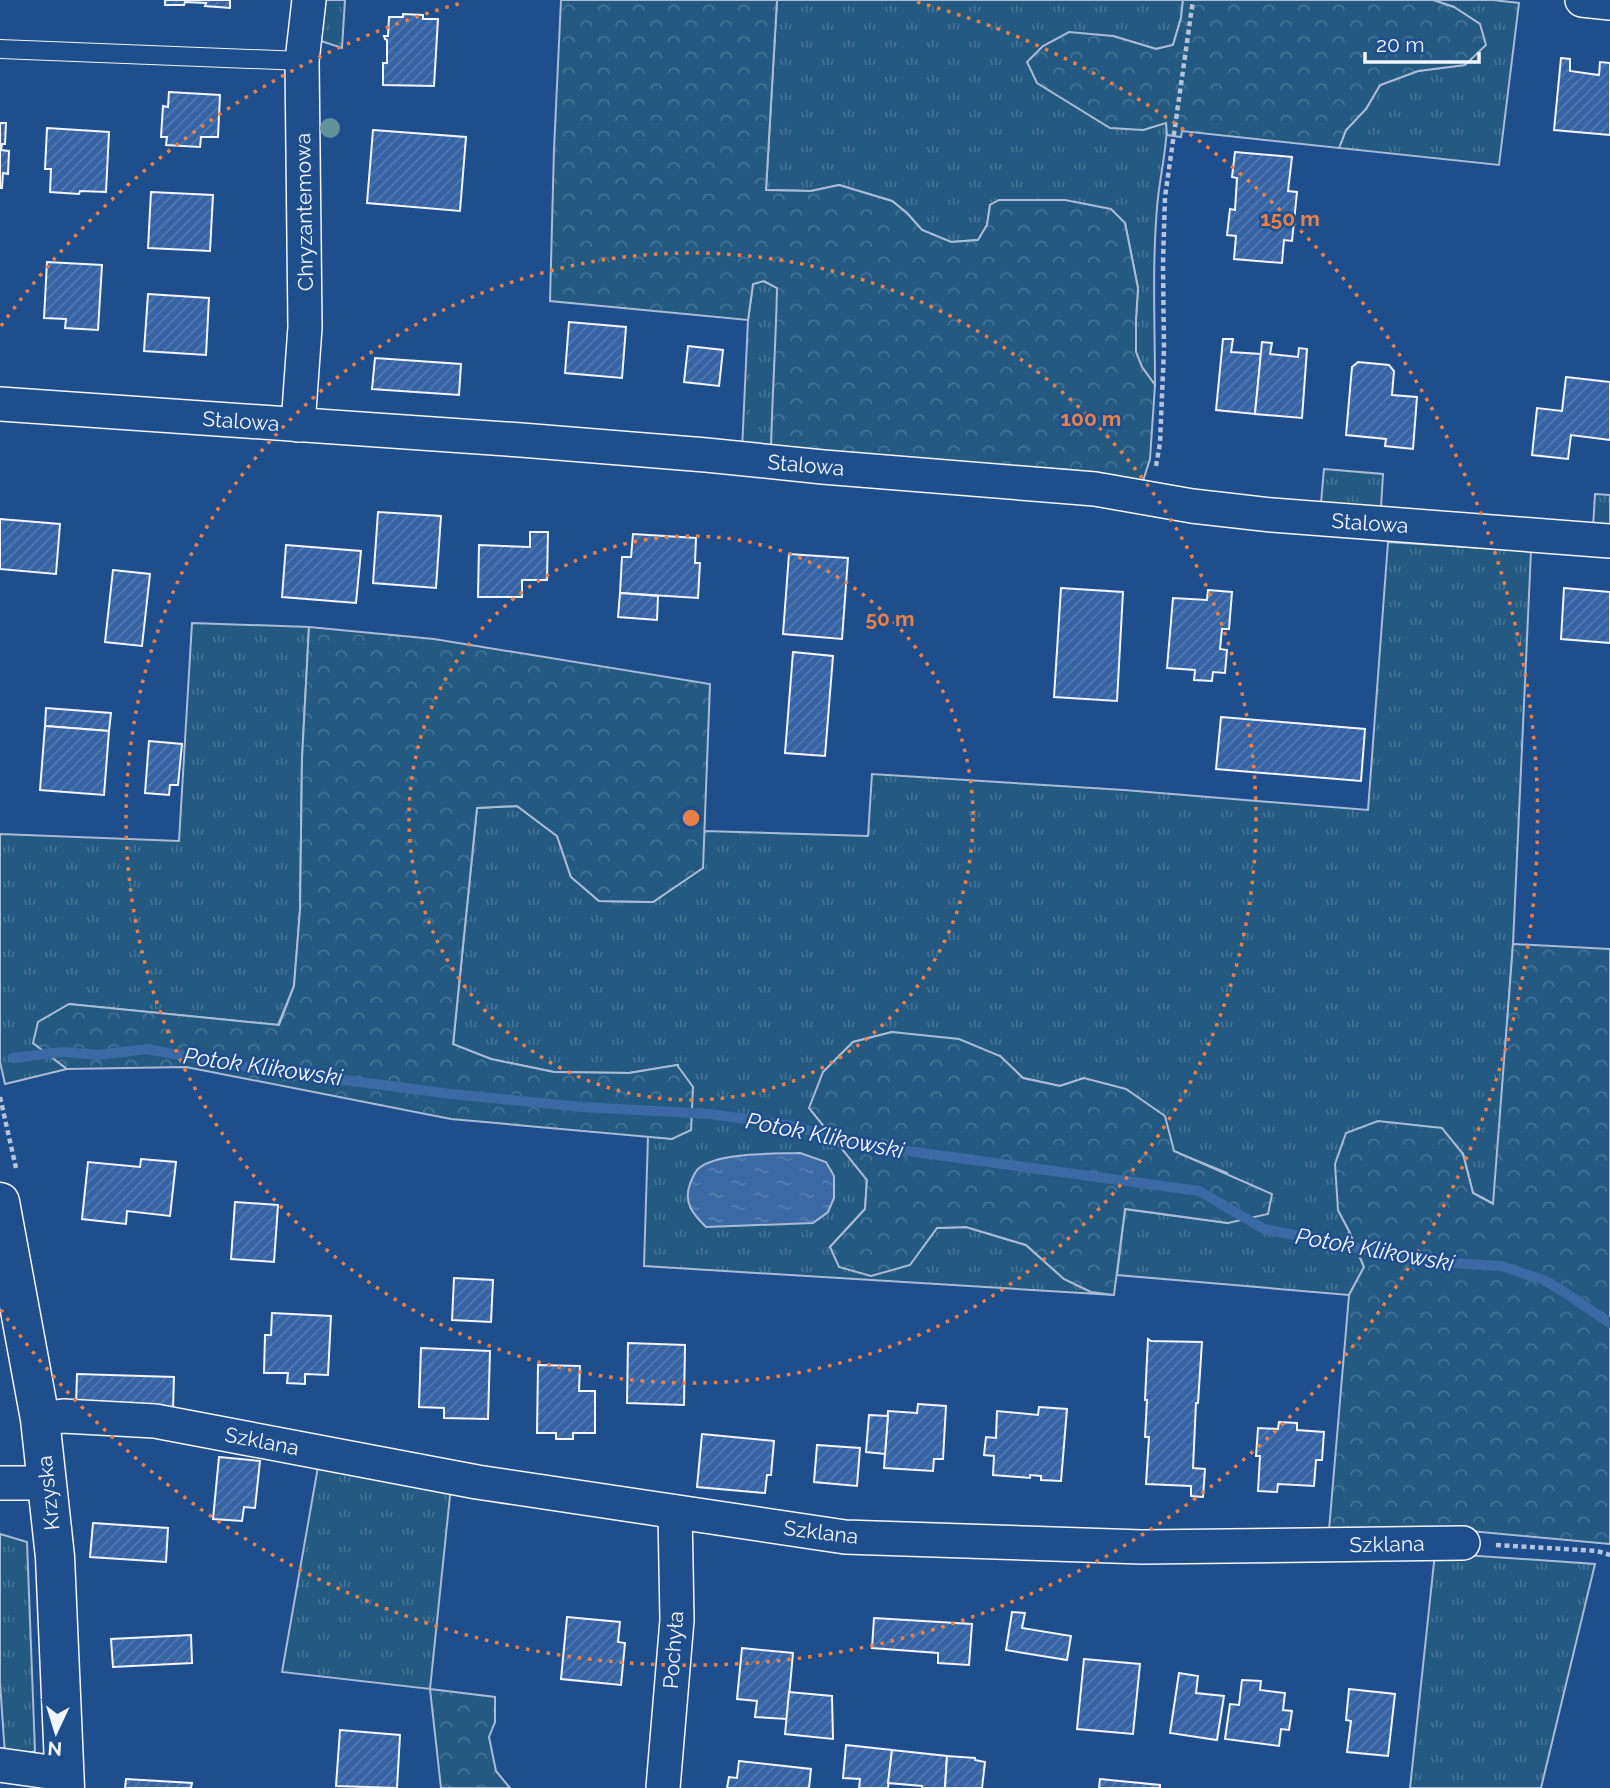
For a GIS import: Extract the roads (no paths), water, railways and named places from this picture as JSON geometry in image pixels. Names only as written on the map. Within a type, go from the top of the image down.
[{"type":"street","name":"Chryzantemowa","points":[[299,425],[305,327],[302,61],[309,0]]},
{"type":"street","points":[[1582,0],[1610,3]]},
{"type":"street","name":"Stalowa","points":[[0,404],[680,453],[1095,489],[1192,506],[1272,515],[1610,541]]},
{"type":"street","name":"Krzyska","points":[[1,1214],[40,1419],[55,1557],[65,1781]]},
{"type":"street","name":"Szklana","points":[[40,1419],[63,1416],[155,1421],[477,1482],[845,1537],[1142,1547],[1464,1543]]},
{"type":"street","points":[[0,1482],[47,1483]]},
{"type":"street","name":"Pochyła","points":[[663,1788],[677,1620],[675,1512]]},
{"type":"street","points":[[0,1765],[65,1781]]},
{"type":"lane","points":[[0,49],[302,61]]},
{"type":"water","points":[[800,1153],[826,1162],[834,1176],[834,1198],[828,1212],[813,1223],[706,1227],[691,1208],[688,1197],[690,1184],[693,1176],[706,1163],[746,1155]]},
{"type":"waterway","name":"Potok Klikowski","points":[[13,1058],[63,1052],[99,1055],[146,1049],[253,1068],[451,1094],[582,1107],[711,1114],[792,1126],[864,1145],[1199,1191],[1264,1229],[1422,1261],[1501,1266],[1544,1280],[1610,1323]]}]
